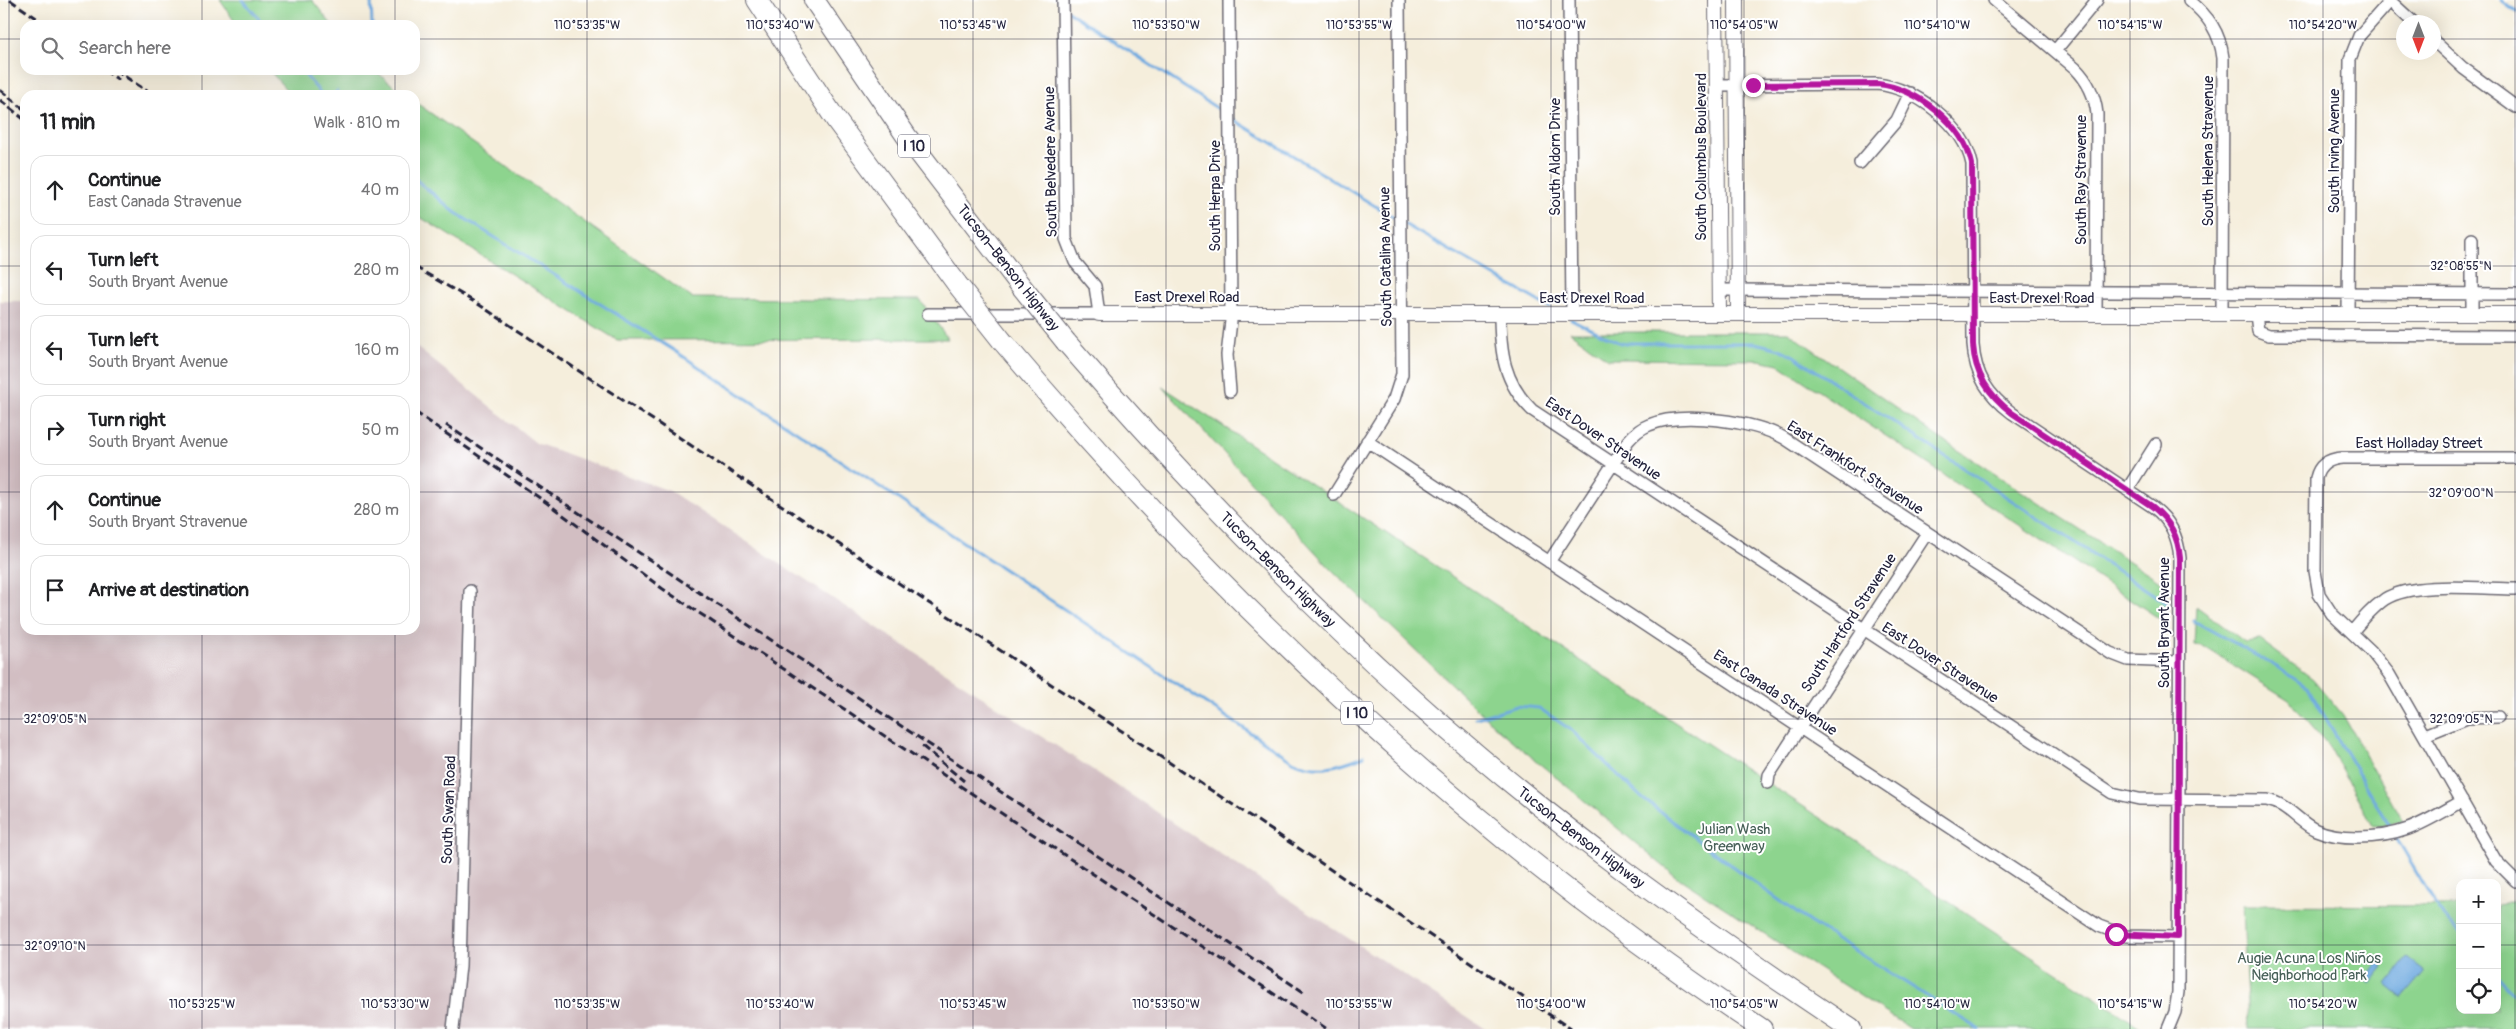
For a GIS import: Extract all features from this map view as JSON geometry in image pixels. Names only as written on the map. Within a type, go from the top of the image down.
[{"type":"highway","name":"I 10","points":[[756,0],[836,120],[957,284],[1003,342],[1103,460],[1161,522],[1254,617],[1434,782],[1553,878],[1660,959],[1762,1029]]},
{"type":"highway","name":"Tucson–Benson Highway","points":[[814,0],[907,136],[1066,342],[1207,499],[1307,600],[1414,700],[1565,826],[1659,898],[1851,1029]]},
{"type":"highway","points":[[1740,955],[1861,1029]]},
{"type":"street","name":"South Belvedere Avenue","points":[[1063,0],[1066,240],[1075,262],[1095,286],[1099,314]]},
{"type":"street","name":"South Herpa Drive","points":[[1229,0],[1231,314],[1227,356],[1230,391]]},
{"type":"street","name":"South Catalina Avenue","points":[[1334,496],[1394,399],[1400,383],[1402,314],[1399,0]]},
{"type":"street","name":"South Aldorn Drive","points":[[1569,0],[1572,314]]},
{"type":"street","name":"South Columbus Boulevard","points":[[1716,0],[1719,314]]},
{"type":"street","points":[[1736,0],[1738,314]]},
{"type":"street","name":"South Ray Stravenue","points":[[1994,0],[2080,74],[2090,88],[2096,104],[2096,314]]},
{"type":"street","points":[[2055,51],[2097,0]]},
{"type":"street","name":"South Helena Stravenue","points":[[2189,0],[2204,13],[2215,29],[2223,58],[2222,314]]},
{"type":"street","points":[[2389,0],[2405,15]]},
{"type":"street","name":"South Irving Avenue","points":[[2348,314],[2350,58],[2359,36],[2389,0]]},
{"type":"street","points":[[2441,48],[2463,68],[2516,107]]},
{"type":"street","name":"South Bryant Avenue","points":[[1717,85],[1878,84],[1894,87],[1910,94],[1956,130],[1970,155],[1972,175],[1973,314],[1976,366],[1991,395],[2012,413],[2160,513],[2168,521],[2177,539],[2180,558],[2177,1003],[2168,1029]]},
{"type":"street","points":[[1860,163],[1897,120],[1910,94]]},
{"type":"street","points":[[2472,240],[2472,314]]},
{"type":"street","name":"East Drexel Road","points":[[1718,290],[1737,292],[2516,294]]},
{"type":"street","name":"East Drexel Road","points":[[928,314],[2516,314]]},
{"type":"street","name":"East Dover Stravenue","points":[[1500,314],[1503,360],[1516,392],[1532,410],[2104,790],[2129,798],[2272,801],[2282,805],[2306,825],[2322,832],[2340,836],[2371,837],[2385,837],[2410,830],[2462,801]]},
{"type":"street","points":[[2256,314],[2258,331],[2269,335],[2516,336]]},
{"type":"street","name":"East Frankfort Stravenue","points":[[1549,562],[1612,464],[1634,434],[1657,422],[1695,420],[1744,422],[1784,438],[2110,653],[2128,660],[2179,662]]},
{"type":"street","name":"East Canada Stravenue","points":[[1367,442],[2107,931],[2126,936],[2178,937]]},
{"type":"street","points":[[2127,490],[2156,444]]},
{"type":"street","name":"East Holladay Street","points":[[2352,632],[2325,606],[2317,584],[2316,481],[2323,465],[2332,460],[2342,458],[2516,458]]},
{"type":"street","name":"South Hartford Stravenue","points":[[1768,783],[1769,775],[1799,727],[1927,532]]},
{"type":"street","points":[[2516,589],[2426,589],[2404,591],[2377,606],[2352,632],[2389,674],[2496,861],[2516,881]]},
{"type":"street","name":"South Swan Road","points":[[453,1029],[460,966],[470,591]]},
{"type":"street","points":[[2425,734],[2467,718],[2498,717]]},
{"type":"shaded area","points":[[0,301],[20,301],[20,635],[420,635],[420,350],[536,443],[670,491],[1486,1029],[0,1029]]},
{"type":"green space","points":[[220,0],[312,0],[328,20],[234,20]]},
{"type":"green space","points":[[273,75],[380,75],[399,90],[287,90]]},
{"type":"green space","points":[[420,106],[692,298],[920,300],[948,339],[617,340],[420,217]]},
{"type":"green space","points":[[1570,332],[1788,332],[1938,437],[2166,585],[2166,623],[1778,364],[1759,360],[1608,359]]},
{"type":"green space","name":"Julian Wash Greenway","points":[[1163,387],[2143,1029],[1911,1029],[1674,875],[1499,730],[1330,568]]},
{"type":"green space","points":[[2196,606],[2245,642],[2260,640],[2313,679],[2343,715],[2403,822],[2373,826],[2329,746],[2289,700],[2203,646],[2194,645]]},
{"type":"green space","name":"Augie Acuna Los Niños Neighborhood Park","points":[[2516,901],[2516,1029],[2248,1029],[2243,905],[2456,906],[2456,1014],[2501,1014],[2501,904]]},
{"type":"water","points":[[2407,958],[2425,972],[2403,998],[2386,984]]},
{"type":"water","points":[[2379,962],[2384,967],[2370,984],[2365,980]]},
{"type":"waterway","points":[[243,0],[260,20]]},
{"type":"waterway","points":[[371,0],[372,20]]},
{"type":"waterway","points":[[2501,0],[2516,11]]},
{"type":"waterway","points":[[1066,10],[1226,114]]},
{"type":"waterway","points":[[305,75],[318,90]]},
{"type":"waterway","points":[[1233,119],[1398,220]]},
{"type":"waterway","points":[[420,183],[456,213],[675,351],[1293,761],[1311,767],[1329,767],[1364,756]]},
{"type":"waterway","points":[[1404,224],[1550,308]]},
{"type":"waterway","points":[[1571,319],[1620,343],[1755,343],[1780,349],[1794,356],[2168,604]]},
{"type":"waterway","points":[[2194,621],[2277,667],[2308,688],[2439,911],[2456,929]]},
{"type":"waterway","points":[[1476,718],[1517,706],[1539,708],[1571,730],[1642,798],[1736,869],[1808,921],[1979,1029]]},
{"type":"waterway","points":[[2501,979],[2516,996]]},
{"type":"railway","points":[[10,0],[40,20]]},
{"type":"railway","points":[[112,75],[119,80]]},
{"type":"railway","points":[[123,75],[145,90]]},
{"type":"railway","points":[[0,90],[20,106]]},
{"type":"railway","points":[[0,100],[20,116]]},
{"type":"railway","points":[[420,270],[478,304],[1571,1029]]},
{"type":"railway","points":[[420,415],[547,503],[663,589],[1327,1029]]},
{"type":"railway","points":[[446,425],[1305,993]]},
{"type":"railway","points":[[922,746],[964,781]]},
{"type":"route","points":[[1753,85],[1878,84],[1894,87],[1917,97],[1956,130],[1967,146],[1972,164],[1973,345],[1979,375],[1991,395],[2000,404],[2153,507],[2168,521],[2173,529],[2177,539],[2180,558],[2178,937],[2126,936],[2116,934]]}]
